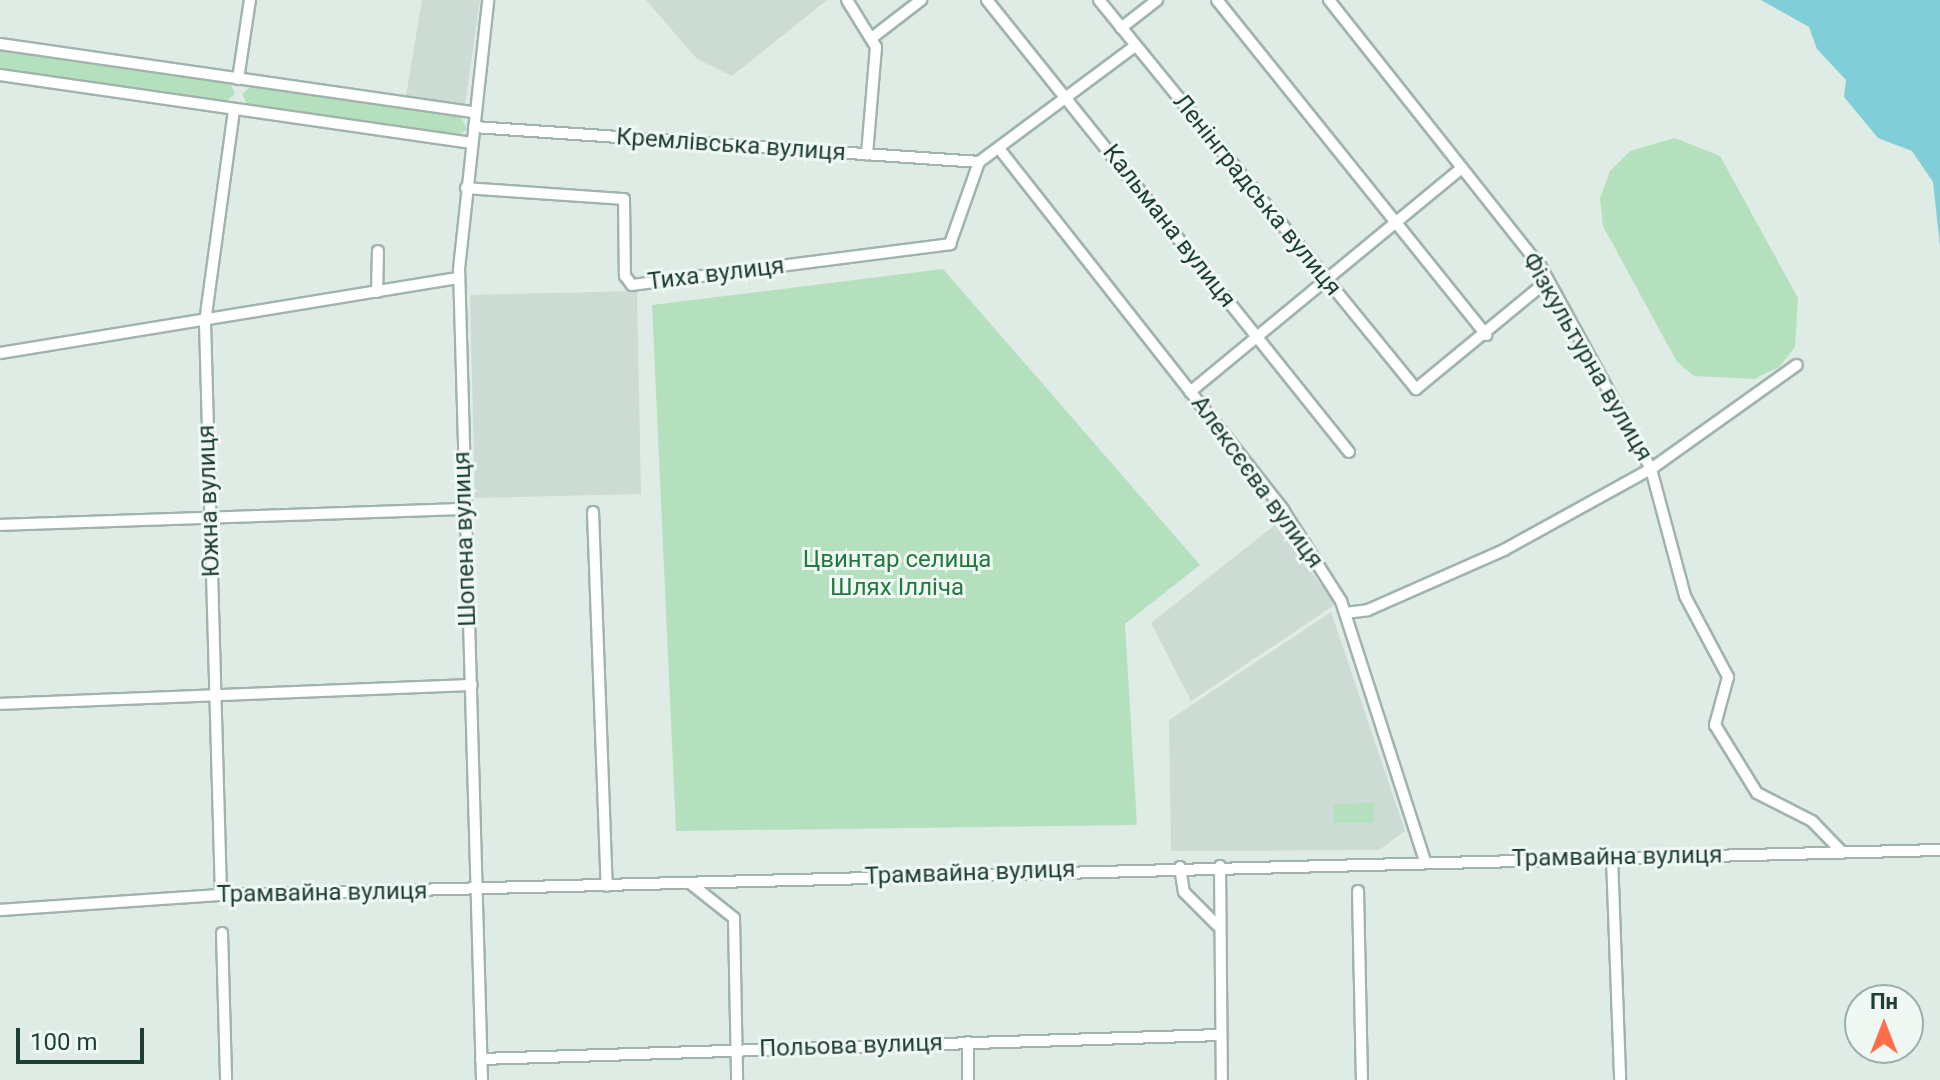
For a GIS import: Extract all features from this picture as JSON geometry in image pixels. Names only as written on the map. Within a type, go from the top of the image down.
[{"type":"street","points":[[238,79],[250,0]]},
{"type":"street","name":"Шопена вулиця","points":[[482,1080],[481,890],[464,509],[459,278],[474,127],[471,112],[488,0]]},
{"type":"street","points":[[847,0],[873,37],[867,155]]},
{"type":"street","points":[[873,37],[921,0]]},
{"type":"street","name":"Кальмана вулиця","points":[[987,0],[1349,452]]},
{"type":"street","name":"Ленінградська вулиця","points":[[1099,0],[1416,389],[1486,335]]},
{"type":"street","points":[[1121,28],[1157,0]]},
{"type":"street","points":[[1217,0],[1486,335],[1548,280]]},
{"type":"street","name":"Фiзкультурна вулиця","points":[[1329,0],[1548,280],[1651,469],[1685,596],[1728,677],[1715,725],[1757,793],[1812,821],[1842,852]]},
{"type":"street","points":[[0,44],[471,112]]},
{"type":"street","points":[[983,161],[1069,100],[1135,46]]},
{"type":"street","points":[[0,75],[470,143]]},
{"type":"street","name":"Южна вулиця","points":[[221,895],[205,322],[234,109]]},
{"type":"street","name":"Кремлівська вулиця","points":[[474,127],[983,161]]},
{"type":"street","name":"Алексєєва вулиця","points":[[1001,151],[1283,510],[1345,613],[1425,861]]},
{"type":"street","name":"Тиха вулиця","points":[[466,188],[624,199],[625,276],[632,285],[950,244],[983,161]]},
{"type":"street","points":[[1190,392],[1462,168]]},
{"type":"street","points":[[377,292],[378,251]]},
{"type":"street","points":[[0,353],[205,322],[459,278]]},
{"type":"street","points":[[1345,613],[1368,610],[1504,550],[1651,469],[1797,365]]},
{"type":"street","points":[[0,525],[464,509]]},
{"type":"street","points":[[593,512],[607,886]]},
{"type":"street","points":[[0,704],[472,685]]},
{"type":"street","name":"Трамвайна вулиця","points":[[0,910],[221,895],[481,890],[1180,867],[1940,850]]},
{"type":"street","points":[[1612,857],[1620,1080]]},
{"type":"street","points":[[1220,866],[1218,926],[1222,1080]]},
{"type":"street","points":[[1180,867],[1184,892],[1218,926]]},
{"type":"street","points":[[690,883],[734,918],[737,1080]]},
{"type":"street","points":[[1358,891],[1362,1080]]},
{"type":"street","points":[[222,933],[226,1080]]},
{"type":"street","name":"Польова вулиця","points":[[481,1059],[1221,1035]]},
{"type":"street","points":[[968,1042],[968,1080]]},
{"type":"shaded area","points":[[422,0],[480,0],[465,105],[406,96]]},
{"type":"shaded area","points":[[646,0],[827,0],[732,76],[697,59]]},
{"type":"shaded area","points":[[637,291],[641,494],[475,498],[470,295]]},
{"type":"shaded area","points":[[1275,525],[1336,604],[1191,701],[1151,623]]},
{"type":"shaded area","points":[[1331,612],[1405,831],[1379,850],[1171,851],[1169,720]]},
{"type":"green space","points":[[0,48],[230,83],[235,94],[226,101],[0,68]]},
{"type":"green space","points":[[250,87],[461,117],[467,129],[459,135],[247,105],[242,94]]},
{"type":"green space","points":[[1675,138],[1720,156],[1798,298],[1795,347],[1779,367],[1754,379],[1694,376],[1677,362],[1603,226],[1600,198],[1610,171],[1630,151]]},
{"type":"green space","name":"Цвинтар селища Шлях Ілліча","points":[[943,269],[1200,565],[1125,624],[1137,825],[676,831],[652,305]]},
{"type":"green space","points":[[1374,803],[1374,823],[1334,823],[1334,804]]},
{"type":"water","points":[[1761,0],[1940,0],[1940,246],[1933,182],[1912,151],[1878,138],[1844,97],[1846,80],[1817,49],[1809,27]]}]
